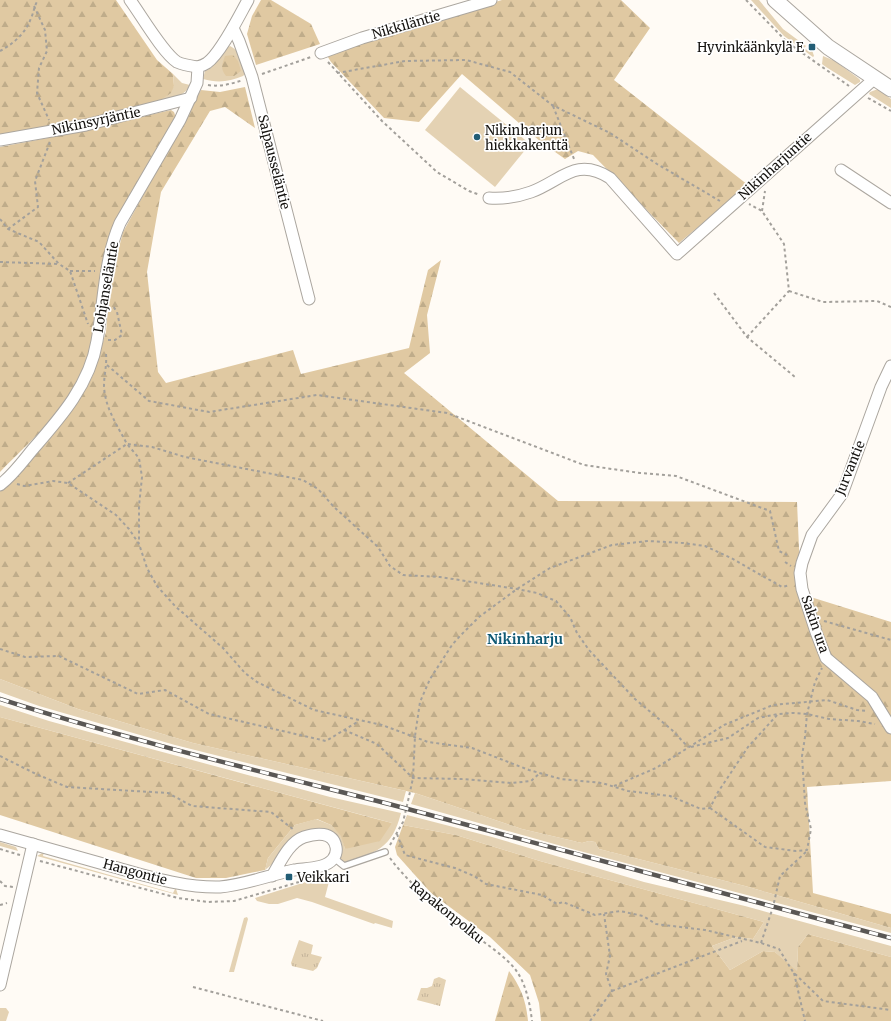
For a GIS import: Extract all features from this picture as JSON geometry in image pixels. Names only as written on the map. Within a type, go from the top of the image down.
[{"type":"main road","points":[[775,0],[828,47],[891,89]]},
{"type":"street","points":[[130,0],[165,51],[177,62],[198,67],[213,58],[233,28],[248,0]]},
{"type":"street","name":"Nikkiläntie","points":[[321,53],[362,38],[491,0]]},
{"type":"street","name":"Salpausseläntie","points":[[233,28],[239,40],[252,77],[309,299]]},
{"type":"street","name":"Lohjanseläntie","points":[[2,483],[51,428],[75,398],[94,357],[106,271],[115,235],[120,223],[180,120],[191,98],[197,83],[198,67]]},
{"type":"street","name":"Nikinharjuntie","points":[[578,170],[589,169],[600,171],[610,178],[677,254],[874,79]]},
{"type":"street","name":"Nikinsyrjäntie","points":[[0,140],[86,125],[191,98]]},
{"type":"street","points":[[489,198],[505,199],[532,192],[563,174],[578,170]]},
{"type":"street","points":[[841,170],[891,203]]},
{"type":"street","name":"Jurvantie","points":[[802,589],[800,573],[812,534],[842,494],[881,387],[891,366]]},
{"type":"street","name":"Sakin ura","points":[[802,589],[826,658],[872,697],[883,713],[890,727]]},
{"type":"street","points":[[272,876],[289,849],[304,837],[319,834],[326,834],[330,836],[336,845],[336,854],[334,858]]},
{"type":"street","name":"Hangontie","points":[[0,835],[169,882],[221,887],[294,870],[324,865],[334,858]]},
{"type":"street","points":[[0,985],[33,844]]},
{"type":"lane","points":[[334,858],[344,866],[385,852]]},
{"type":"path","points":[[0,51],[22,34],[31,18],[34,6],[38,0]]},
{"type":"path","points":[[746,0],[787,42],[815,63],[891,112]]},
{"type":"path","points":[[8,229],[38,207],[35,181],[54,130],[37,93],[39,68],[47,51],[45,30],[34,6]]},
{"type":"path","points":[[321,53],[337,73],[382,121],[437,172],[469,191],[489,198]]},
{"type":"path","points":[[337,73],[405,61],[466,60],[510,72],[552,105],[610,133],[657,164],[734,203],[748,203],[762,211],[784,244],[789,291],[747,338]]},
{"type":"path","points":[[552,105],[578,170]]},
{"type":"path","points":[[0,218],[8,229],[39,242],[59,264],[70,271],[106,271]]},
{"type":"path","points":[[0,262],[59,264]]},
{"type":"path","points":[[70,271],[88,324],[97,342],[106,349],[107,365],[104,386],[108,408],[127,444],[139,458],[142,477],[139,506],[139,544]]},
{"type":"path","points":[[789,291],[823,302],[877,301],[891,307]]},
{"type":"path","points":[[714,293],[747,338],[795,377]]},
{"type":"path","points":[[97,342],[115,340],[122,334],[117,312],[103,297]]},
{"type":"path","points":[[107,365],[149,401],[209,412],[317,395],[447,413],[584,465],[640,473],[676,476],[770,511],[779,551],[787,555]]},
{"type":"path","points":[[68,483],[127,444],[152,447],[185,458],[303,480],[318,489],[334,507],[378,547],[390,566],[403,575],[440,577],[517,589],[538,593],[556,601],[570,617],[577,633],[590,650],[635,699],[672,730],[688,748]]},
{"type":"path","points":[[2,483],[24,486],[53,481],[68,483],[116,515],[129,529],[139,544],[147,568],[157,586],[175,606],[223,648],[245,673],[257,682],[314,710],[382,725],[428,742],[472,748],[540,773],[561,779],[602,783],[628,791],[670,796],[701,809],[710,808],[765,847],[796,852],[808,850]]},
{"type":"path","points":[[385,852],[403,822],[412,778],[415,736],[420,702],[430,679],[452,645],[479,617],[517,589],[550,568],[612,545],[648,541],[705,546],[731,558],[782,587],[794,584],[800,573]]},
{"type":"path","points":[[812,617],[891,640]]},
{"type":"path","points":[[0,649],[25,657],[59,656],[138,694],[165,690],[209,714],[326,741],[360,720]]},
{"type":"path","points":[[761,943],[773,907],[780,876],[808,850],[811,829],[805,803],[802,756],[807,714],[815,682],[826,658]]},
{"type":"path","points":[[612,786],[656,768],[724,725],[773,705],[827,700],[857,710],[883,713]]},
{"type":"path","points":[[688,748],[728,738],[758,718],[778,714],[807,714],[829,719],[858,721],[890,727]]},
{"type":"path","points":[[710,808],[718,792],[748,747],[778,714]]},
{"type":"path","points":[[344,730],[377,744],[412,778],[461,779],[512,783],[531,781],[540,773]]},
{"type":"path","points":[[0,756],[36,774],[67,787],[168,793],[192,806],[271,812],[304,837]]},
{"type":"path","points":[[397,833],[405,855],[455,868],[474,876],[486,884],[542,895],[557,904],[562,902],[595,915],[620,911],[643,916],[656,924],[705,930],[761,943],[779,949],[793,972],[823,1001],[891,1010]]},
{"type":"path","name":"Rapakonpolku","points":[[385,852],[404,876],[453,918],[494,949],[515,969],[523,984],[530,1007],[532,1021]]},
{"type":"path","points":[[604,914],[610,956],[606,974],[612,991]]},
{"type":"path","points":[[590,1021],[612,991],[743,940]]},
{"type":"path","points":[[793,972],[805,1021]]},
{"type":"path","points":[[193,987],[323,1021]]},
{"type":"green space","points":[[0,0],[116,0],[157,60],[173,74],[174,86],[171,93],[156,103],[70,124],[0,136]]},
{"type":"green space","points":[[261,0],[271,0],[311,24],[320,44],[256,65],[247,34],[252,16]]},
{"type":"green space","points":[[502,0],[621,0],[650,28],[614,80],[748,185],[679,243],[593,155],[578,151],[565,159],[541,142],[462,74],[419,122],[384,118],[331,62],[326,54],[363,41]]},
{"type":"green space","points":[[751,0],[759,0],[783,29],[806,46],[804,48],[810,52],[812,50],[814,56],[813,57],[784,36]]},
{"type":"green space","points":[[230,46],[239,54],[245,74],[228,81],[203,79],[205,71],[211,68],[226,48]]},
{"type":"green space","points":[[233,55],[238,61],[241,71],[234,76],[226,76],[222,69],[222,64],[225,56]]},
{"type":"green space","points":[[823,56],[835,61],[858,78],[860,82],[855,85],[826,67],[822,64]]},
{"type":"green space","points":[[173,74],[182,83],[190,85],[184,93],[156,103],[174,86]]},
{"type":"green space","points":[[245,87],[255,128],[225,107],[210,111],[161,192],[147,272],[158,372],[166,383],[293,350],[301,374],[409,348],[428,270],[441,260],[427,315],[430,353],[404,373],[558,501],[797,502],[801,594],[891,622],[891,781],[807,787],[813,893],[891,914],[891,928],[745,886],[599,849],[595,842],[589,841],[582,843],[522,829],[415,793],[193,743],[78,709],[0,679],[0,491],[40,449],[73,409],[92,377],[106,332],[110,283],[123,232],[201,90],[220,92]]},
{"type":"green space","name":"Nikinharjun hiekkakenttä","points":[[460,87],[530,144],[495,187],[425,130]]},
{"type":"green space","points":[[878,89],[891,99],[891,108],[869,94],[870,92]]},
{"type":"green space","points":[[171,110],[174,112],[176,118],[112,229],[107,245],[101,277],[92,341],[82,374],[63,405],[52,419],[0,472],[0,147],[63,135]]},
{"type":"green space","points":[[0,679],[78,709],[193,743],[406,791],[403,802],[175,745],[39,706],[0,692]]},
{"type":"green space","points":[[0,705],[49,721],[140,746],[330,797],[401,813],[393,834],[387,842],[381,848],[365,856],[344,864],[340,860],[342,855],[341,842],[336,834],[325,829],[307,830],[290,839],[271,865],[265,870],[268,858],[295,825],[316,819],[331,825],[342,836],[345,849],[392,823],[0,717]]},
{"type":"green space","points":[[0,717],[392,823],[380,841],[345,849],[341,836],[331,825],[317,819],[295,825],[268,858],[265,870],[226,878],[196,878],[0,815]]},
{"type":"green space","points":[[415,793],[522,829],[582,843],[589,841],[595,842],[599,849],[745,886],[891,928],[891,933],[572,849],[411,804]]},
{"type":"green space","points":[[407,815],[492,837],[644,882],[745,906],[891,946],[891,957],[808,934],[798,947],[797,972],[775,952],[763,951],[730,970],[712,946],[736,937],[753,939],[764,922],[540,861],[456,835],[403,825]]},
{"type":"green space","points":[[403,825],[456,835],[540,861],[764,922],[753,939],[736,937],[712,946],[730,970],[763,951],[775,952],[797,971],[798,947],[808,934],[891,957],[891,1021],[541,1021],[539,1003],[530,975],[490,937],[431,893],[397,855],[395,847]]},
{"type":"green space","points":[[0,842],[16,847],[18,851],[0,846]]},
{"type":"green space","points":[[44,852],[43,856],[173,893],[176,889],[178,895],[37,856]]},
{"type":"green space","points":[[331,874],[325,897],[393,921],[392,928],[374,924],[297,898],[278,904],[269,904],[257,901],[255,898]]},
{"type":"green space","points":[[247,917],[248,919],[234,972],[229,972],[244,918]]},
{"type":"green space","points":[[299,940],[313,945],[311,954],[322,957],[317,968],[313,971],[292,966],[291,963]]},
{"type":"green space","points":[[509,971],[522,994],[528,1021],[495,1021]]},
{"type":"green space","points":[[439,977],[446,980],[440,1006],[417,1000],[421,988],[432,986],[434,979]]},
{"type":"green space","points":[[0,1008],[6,1008],[9,1012],[6,1021],[0,1021]]},
{"type":"railway","points":[[0,699],[145,742],[389,804],[891,938]]},
{"type":"place","name":"Hyvinkäänkylä E","points":[[812,47]]},
{"type":"place","name":"Nikinharjun hiekkakenttä","points":[[477,137]]},
{"type":"place","name":"Veikkari","points":[[289,877]]},
{"type":"district","name":"Nikinharju","points":[[525,639]]}]
